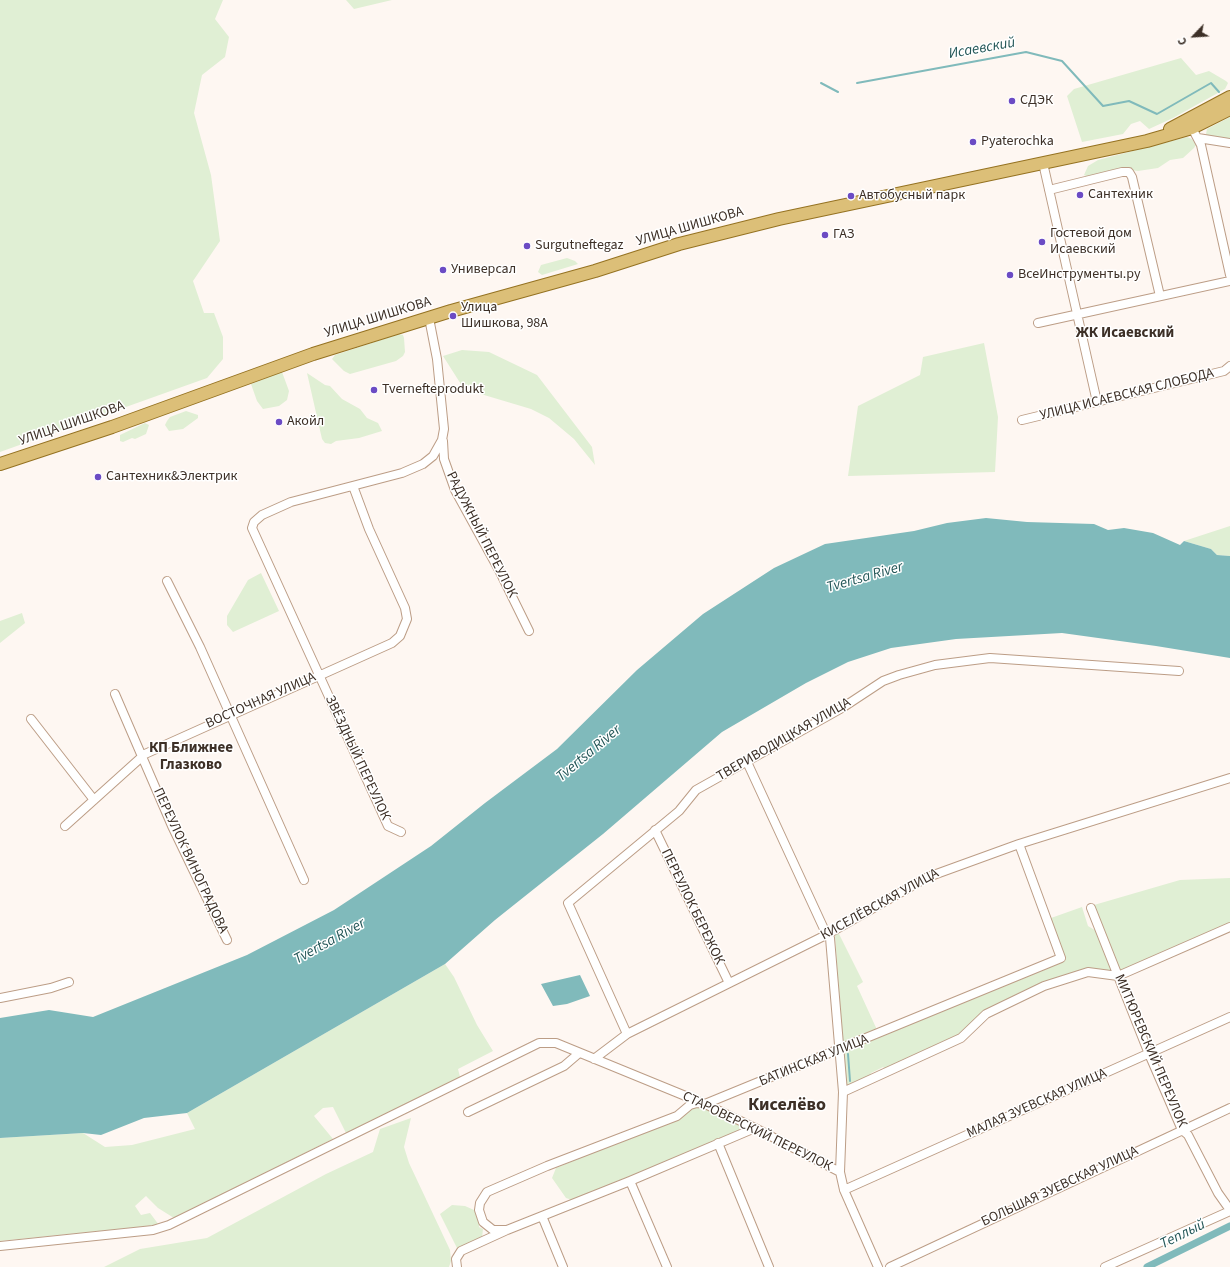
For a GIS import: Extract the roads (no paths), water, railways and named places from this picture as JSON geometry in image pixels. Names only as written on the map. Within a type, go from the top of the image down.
[{"type":"main road","name":"УЛИЦА ШИШКОВА","points":[[1147,141],[1230,97]]},
{"type":"main road","name":"УЛИЦА ШИШКОВА","points":[[0,464],[156,411],[285,364],[429,318],[595,271],[679,244],[764,222],[1147,141],[1195,133],[1230,109]]},
{"type":"street","points":[[1230,142],[1195,133],[1230,275]]},
{"type":"street","points":[[1043,163],[1097,402]]},
{"type":"street","points":[[1049,190],[1122,172],[1129,172],[1132,177],[1160,296]]},
{"type":"street","points":[[1038,323],[1230,281]]},
{"type":"street","name":"РАДУЖНЫЙ ПЕРЕУЛОК","points":[[429,318],[438,359],[443,405],[442,437],[444,459],[455,490],[499,570],[529,630]]},
{"type":"street","name":"УЛИЦА ИСАЕВСКАЯ СЛОБОДА","points":[[1022,420],[1224,371],[1230,366]]},
{"type":"street","points":[[352,486],[396,475],[423,464],[433,456],[442,437]]},
{"type":"street","name":"ЗВЁЗДНЫЙ ПЕРЕУЛОК","points":[[352,486],[291,502],[262,515],[253,525],[253,532],[349,737],[388,826],[401,832]]},
{"type":"street","name":"ВОСТОЧНАЯ УЛИЦА","points":[[65,826],[142,756],[231,714],[392,643],[400,636],[407,619],[405,608],[369,529],[352,486]]},
{"type":"street","points":[[166,581],[200,647],[231,714],[304,880]]},
{"type":"street","name":"ТВЕРИВОДИЦКАЯ УЛИЦА","points":[[627,1034],[568,903],[678,811],[696,790],[842,708],[883,681],[935,665],[990,658],[1179,671]]},
{"type":"street","name":"ПЕРЕУЛОК ВИНОГРАДОВА","points":[[115,694],[172,826],[227,940]]},
{"type":"street","points":[[31,719],[94,800]]},
{"type":"street","points":[[748,762],[824,930],[828,934],[843,1092],[840,1172]]},
{"type":"street","name":"КИСЕЛЁВСКАЯ УЛИЦА","points":[[594,1059],[627,1034],[828,934],[928,877],[1019,844],[1230,778]]},
{"type":"street","name":"ПЕРЕУЛОК БЕРЕЖОК","points":[[655,830],[729,984]]},
{"type":"street","name":"БАТИНСКАЯ УЛИЦА","points":[[507,1230],[493,1230],[483,1222],[479,1210],[480,1203],[487,1192],[547,1166],[677,1116],[690,1105],[697,1103],[705,1104],[840,1050],[1061,958],[1019,844]]},
{"type":"street","name":"МИТЮРЕВСКИЙ ПЕРЕУЛОК","points":[[1091,908],[1149,1054],[1182,1130],[1188,1135],[1218,1193],[1230,1210]]},
{"type":"street","points":[[843,1092],[961,1038],[986,1014],[1044,986],[1088,972],[1118,976],[1230,927]]},
{"type":"street","points":[[0,998],[51,988],[70,982]]},
{"type":"street","name":"МАЛАЯ ЗУЕВСКАЯ УЛИЦА","points":[[844,1190],[1230,1017]]},
{"type":"street","name":"СТАРОВЕРСКИЙ ПЕРЕУЛОК","points":[[0,1246],[153,1230],[166,1226],[539,1043],[556,1044],[705,1104],[840,1172],[844,1190],[878,1267]]},
{"type":"street","points":[[468,1112],[564,1066],[578,1054]]},
{"type":"street","name":"БОЛЬШАЯ ЗУЕВСКАЯ УЛИЦА","points":[[890,1267],[1230,1108]]},
{"type":"street","points":[[456,1263],[461,1251],[507,1230],[630,1181],[755,1128]]},
{"type":"street","points":[[718,1143],[770,1267]]},
{"type":"street","points":[[630,1181],[667,1267]]},
{"type":"street","points":[[1105,1267],[1230,1210]]},
{"type":"street","points":[[542,1216],[563,1267]]},
{"type":"water","name":"Tvertsa River","points":[[986,518],[1027,522],[1094,524],[1108,530],[1124,528],[1153,533],[1180,545],[1184,541],[1211,549],[1217,555],[1230,556],[1230,658],[1062,633],[956,639],[891,648],[848,662],[806,683],[722,732],[603,834],[495,920],[445,964],[187,1113],[144,1118],[101,1135],[83,1133],[0,1138],[0,1018],[49,1010],[93,1017],[247,955],[334,910],[431,846],[557,749],[637,670],[703,614],[774,568],[825,544],[914,531],[947,523]]},
{"type":"water","points":[[580,975],[590,996],[567,1004],[553,1006],[541,984]]},
{"type":"waterway","name":"Исаевский","points":[[857,83],[1026,52],[1062,61],[1103,106],[1129,101],[1157,114],[1211,83],[1219,92]]},
{"type":"waterway","name":"Исаевский","points":[[821,83],[838,92]]},
{"type":"waterway","points":[[848,1054],[850,1081]]},
{"type":"waterway","name":"Теплый","points":[[1147,1267],[1230,1226]]},
{"type":"place","name":"СДЭК","points":[[1012,101]]},
{"type":"place","name":"Pyaterochka","points":[[973,142]]},
{"type":"place","name":"Сантехник","points":[[1080,195]]},
{"type":"place","name":"Автобусный парк","points":[[851,196]]},
{"type":"place","name":"ГАЗ","points":[[825,235]]},
{"type":"place","name":"Гостевой дом Исаевский","points":[[1042,242]]},
{"type":"place","name":"Surgutneftegaz","points":[[527,246]]},
{"type":"place","name":"Универсал","points":[[443,270]]},
{"type":"place","name":"ВсеИнструменты.ру","points":[[1010,275]]},
{"type":"place","name":"Улица Шишкова, 98А","points":[[453,316]]},
{"type":"place","name":"Tvernefteprodukt","points":[[374,390]]},
{"type":"place","name":"Акойл","points":[[279,422]]},
{"type":"place","name":"Сантехник&Электрик","points":[[98,477]]},
{"type":"district","name":"ЖК Исаевский","points":[[1125,334]]},
{"type":"district","name":"КП Ближнее Глазково","points":[[191,758]]},
{"type":"district","name":"Киселёво","points":[[787,1106]]}]
